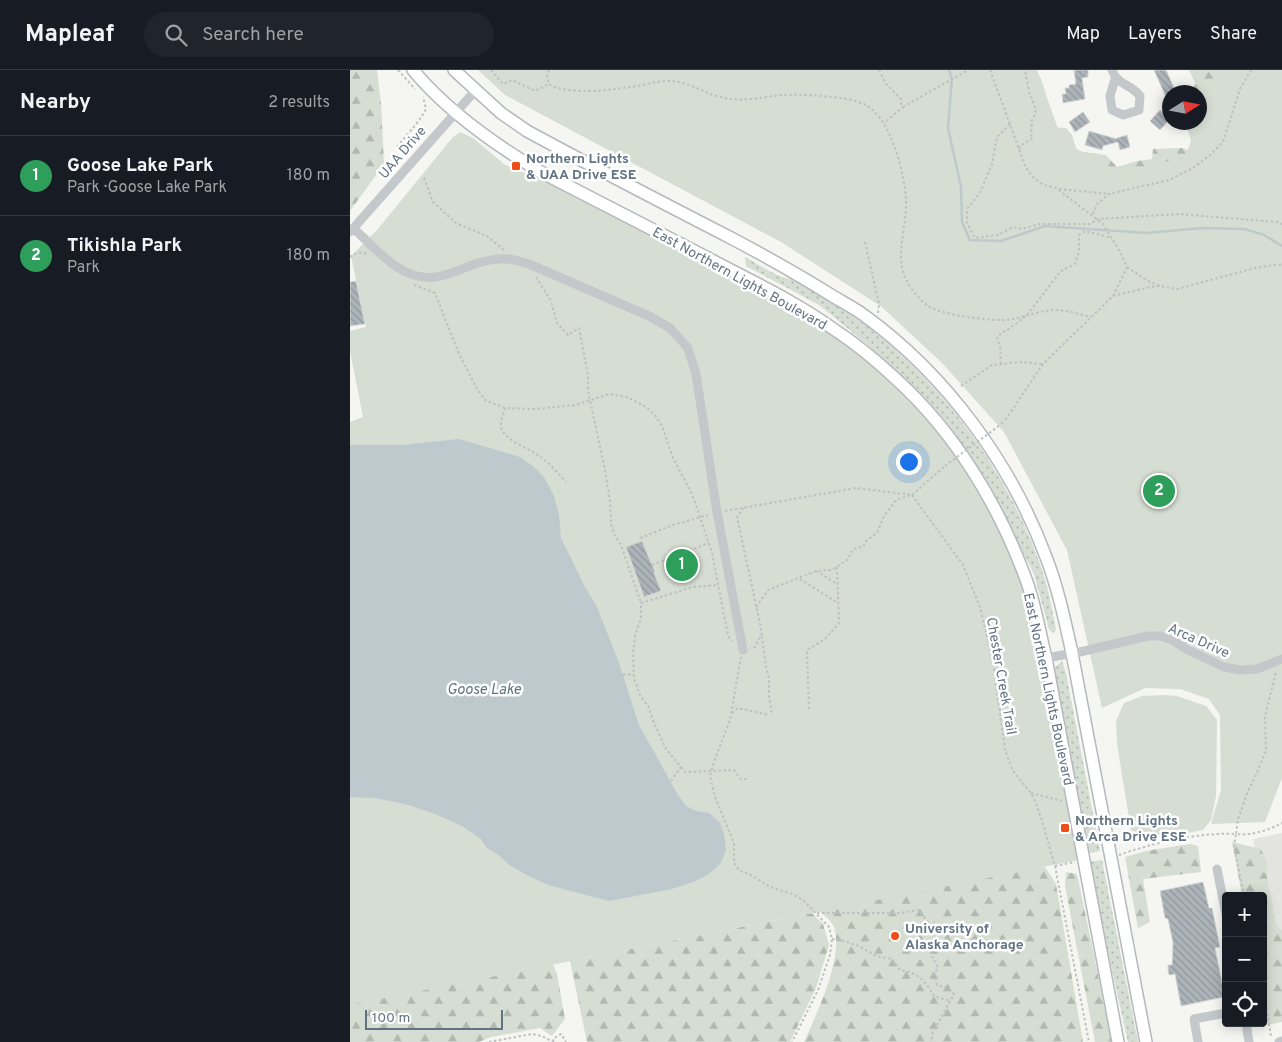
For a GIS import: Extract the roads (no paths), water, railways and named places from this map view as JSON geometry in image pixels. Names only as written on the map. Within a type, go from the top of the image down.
[{"type":"main road","name":"East Northern Lights Boulevard","points":[[413,70],[488,138],[540,171],[755,283],[823,322],[857,346],[898,380],[955,445],[986,493],[1025,575],[1033,604],[1046,658],[1118,1042]]},
{"type":"main road","name":"East Northern Lights Boulevard","points":[[454,70],[501,113],[527,131],[789,269],[865,316],[918,362],[963,412],[995,455],[1030,519],[1046,557],[1060,599],[1146,1042]]},
{"type":"street","name":"UAA Drive","points":[[352,231],[475,91]]},
{"type":"street","points":[[352,231],[397,267],[415,275],[431,278],[447,276],[487,261],[510,259],[529,264],[649,316],[670,328],[688,348],[696,374],[717,512],[743,650]]},
{"type":"street","name":"Arca Drive","points":[[1046,658],[1148,636],[1161,636],[1224,667],[1240,670],[1257,669],[1280,660]]},
{"type":"street","points":[[1217,869],[1222,894]]},
{"type":"street","points":[[1198,1042],[1194,1019],[1222,1013]]},
{"type":"street","points":[[1247,1027],[1249,1042]]},
{"type":"water","name":"Goose Lake","points":[[459,439],[520,457],[544,477],[554,496],[559,515],[561,538],[597,607],[619,663],[639,725],[686,806],[696,811],[709,813],[720,823],[724,834],[726,850],[721,863],[709,874],[696,881],[672,889],[609,901],[548,885],[525,874],[509,865],[500,856],[487,848],[481,839],[462,826],[433,813],[405,804],[374,798],[350,797],[350,445],[403,445]]},
{"type":"waterway","points":[[949,70],[952,78],[948,128],[961,187],[962,222],[970,240],[1001,241],[1045,226],[1147,233],[1202,228],[1245,229],[1264,235],[1282,246]]},
{"type":"place","name":"Northern Lights & UAA Drive ESE","points":[[516,166]]},
{"type":"place","name":"Tikishla Park","points":[[1159,491]]},
{"type":"place","name":"Goose Lake Park","points":[[682,565]]},
{"type":"place","name":"Northern Lights & Arca Drive ESE","points":[[1065,828]]},
{"type":"place","name":"University of Alaska Anchorage","points":[[895,936]]}]
